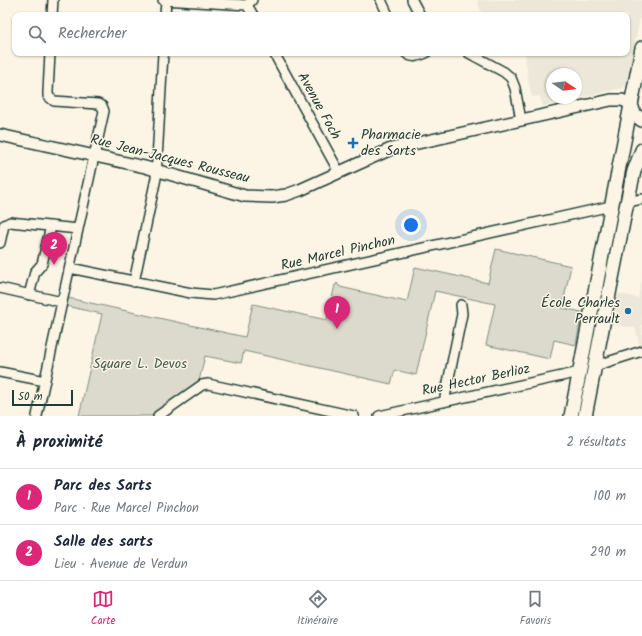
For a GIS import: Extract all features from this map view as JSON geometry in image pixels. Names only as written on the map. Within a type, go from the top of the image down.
[{"type":"main road","points":[[571,416],[642,48]]},
{"type":"main road","points":[[631,104],[634,114],[642,120]]},
{"type":"main road","name":"Rue Jean-Jacques Rousseau","points":[[631,104],[642,111]]},
{"type":"main road","points":[[585,416],[627,202],[634,171],[642,150]]},
{"type":"main road","points":[[612,206],[627,202]]},
{"type":"main road","points":[[580,372],[595,366]]},
{"type":"street","points":[[52,12],[53,0]]},
{"type":"street","points":[[163,0],[250,3]]},
{"type":"street","points":[[166,0],[166,12]]},
{"type":"street","points":[[381,0],[387,12]]},
{"type":"street","points":[[412,0],[418,12]]},
{"type":"street","points":[[37,416],[104,112],[103,107],[98,104],[54,101],[50,98],[48,92],[50,56]]},
{"type":"street","points":[[134,282],[156,178],[163,56]]},
{"type":"street","name":"Avenue Foch","points":[[276,56],[339,172]]},
{"type":"street","points":[[475,56],[508,74],[511,78],[515,88],[521,120]]},
{"type":"street","name":"Rue Jean-Jacques Rousseau","points":[[3,136],[156,170],[240,194],[264,197],[292,193],[391,149],[611,100],[622,100],[631,104]]},
{"type":"street","points":[[627,202],[642,199]]},
{"type":"street","name":"Rue Marcel Pinchon","points":[[70,268],[200,295],[213,296],[612,206]]},
{"type":"street","points":[[0,243],[4,225],[10,222],[78,229]]},
{"type":"street","points":[[29,295],[35,272],[42,264],[50,226]]},
{"type":"street","points":[[0,288],[62,302]]},
{"type":"street","points":[[444,402],[462,314],[461,305]]},
{"type":"street","points":[[595,366],[642,351]]},
{"type":"street","points":[[0,372],[45,381]]},
{"type":"street","name":"Rue Hector Berlioz","points":[[379,416],[580,372]]},
{"type":"street","points":[[158,416],[205,384],[314,410],[354,416]]},
{"type":"shaded area","points":[[477,0],[642,0],[642,8],[627,83],[623,88],[582,97],[582,68],[546,68],[546,104],[552,104],[543,106],[540,96],[532,97],[525,56],[630,56],[630,12],[481,12]]},
{"type":"shaded area","name":"École Charles Perrault","points":[[642,279],[642,344],[640,345],[635,328],[611,324],[617,293],[638,298]]},
{"type":"green space","name":"Square L. Devos","points":[[496,249],[571,266],[562,308],[582,312],[576,345],[554,340],[550,359],[486,345],[495,304],[435,291],[416,375],[395,370],[391,384],[244,351],[241,363],[205,356],[199,381],[151,416],[79,416],[102,314],[66,306],[68,298],[245,337],[253,304],[327,320],[335,285],[337,283],[340,287],[407,302],[415,267],[488,283]]},
{"type":"place","name":"Pharmacie des Sarts","points":[[353,143]]},
{"type":"place","name":"Salle des sarts","points":[[54,265]]},
{"type":"place","name":"École Charles Perrault","points":[[628,311]]},
{"type":"place","name":"Parc des Sarts","points":[[337,329]]}]
